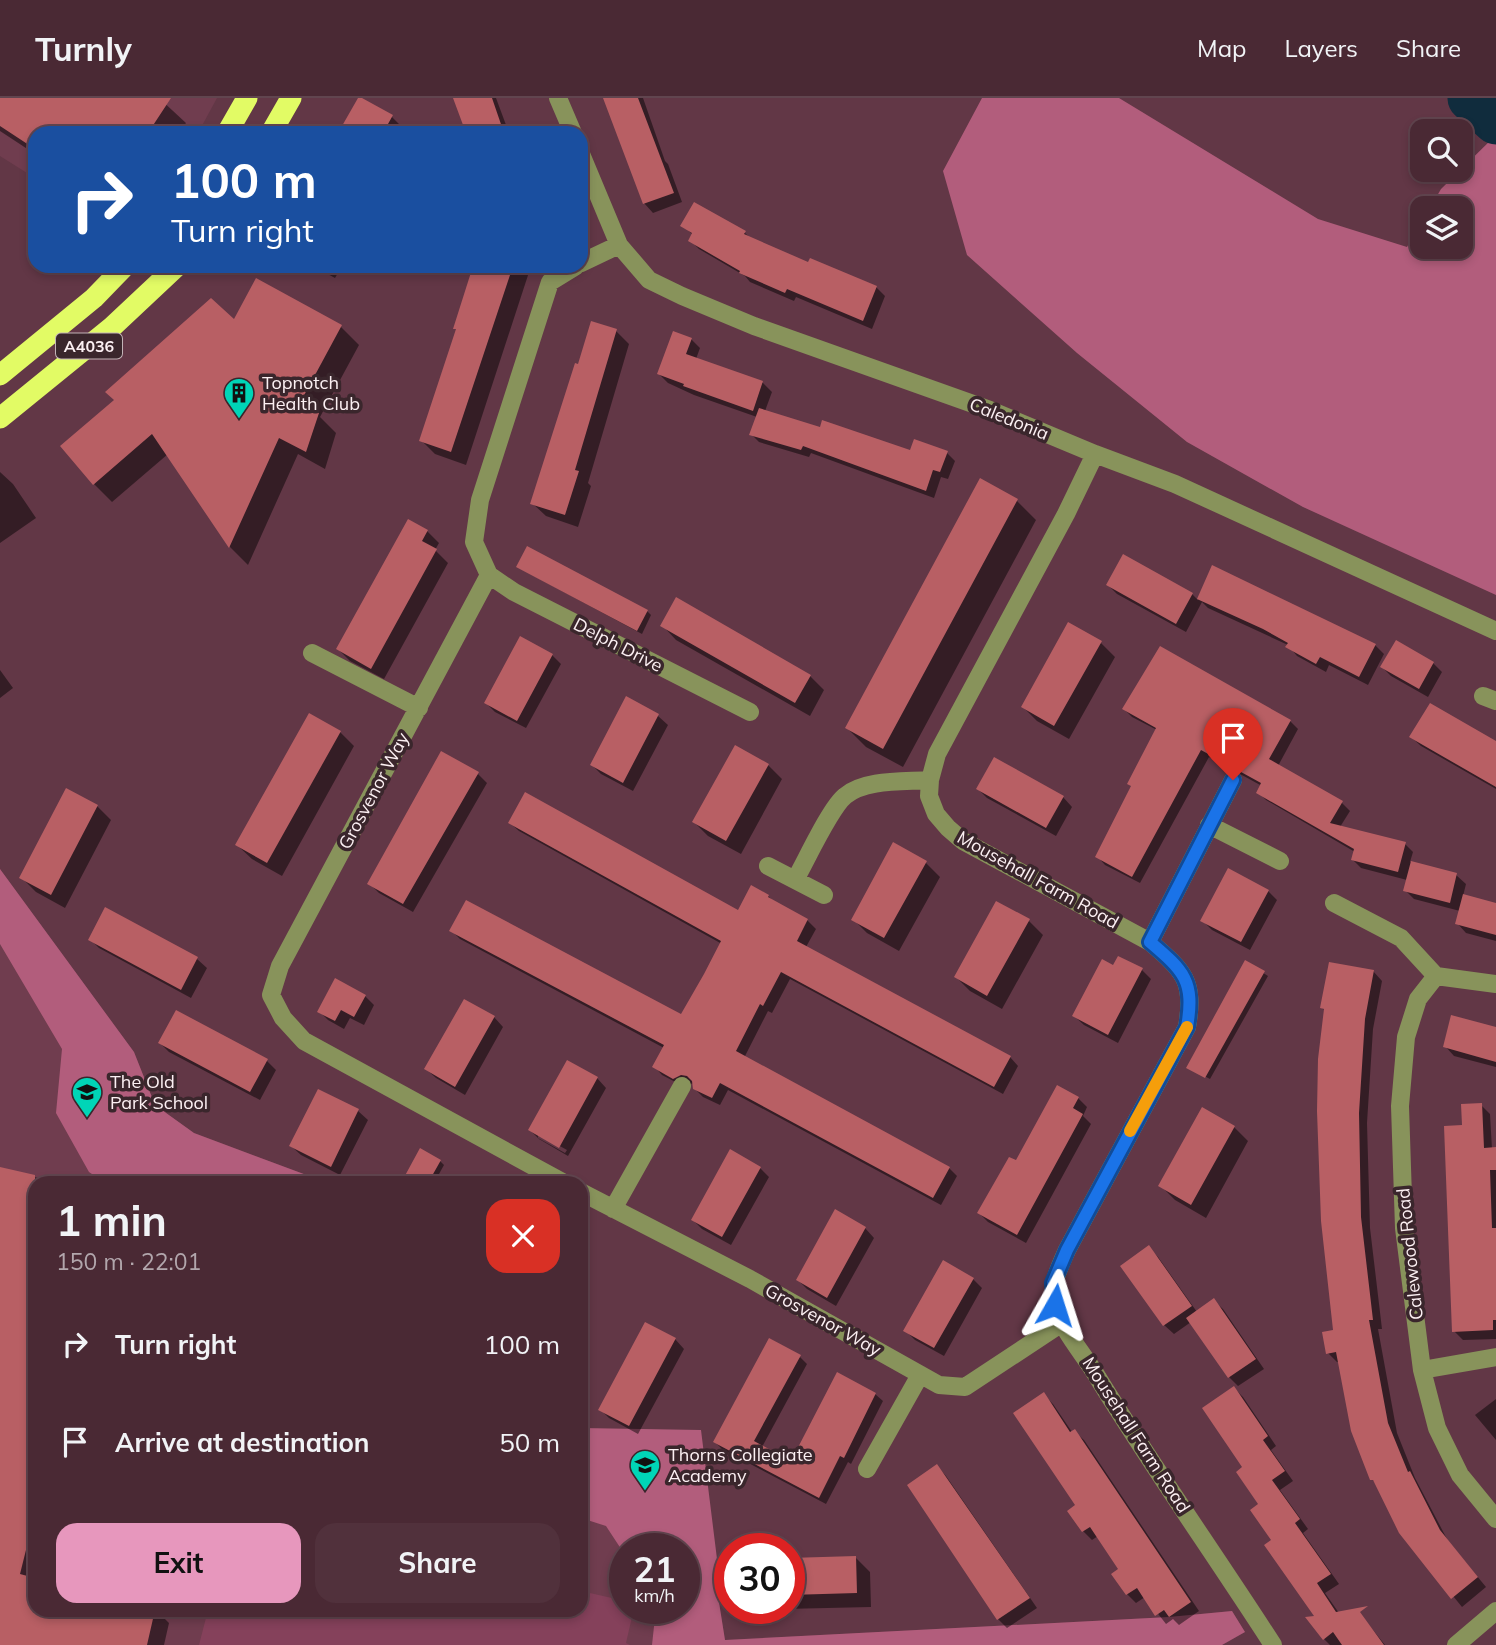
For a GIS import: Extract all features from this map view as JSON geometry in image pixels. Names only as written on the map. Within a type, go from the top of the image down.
[{"type":"highway","points":[[231,126],[247,98]]},
{"type":"highway","points":[[275,126],[291,98]]},
{"type":"highway","name":"A4036","points":[[0,375],[94,298],[118,273]]},
{"type":"highway","name":"A4036","points":[[0,418],[112,327],[170,273]]},
{"type":"street","points":[[558,98],[570,126]]},
{"type":"street","name":"Caledonia","points":[[588,171],[619,245],[649,280],[754,326],[989,410],[1175,484],[1496,631]]},
{"type":"street","points":[[588,260],[619,245]]},
{"type":"street","points":[[489,575],[474,542],[480,500],[550,282],[565,273]]},
{"type":"street","name":"Mousehall Farm Road","points":[[1095,454],[1066,514],[937,754],[929,796],[936,814],[963,841],[1150,942],[1174,963],[1185,979],[1191,995],[1187,1027],[1067,1250],[1053,1283],[1055,1305],[1062,1323],[1136,1440],[1273,1645]]},
{"type":"street","name":"Grosvenor Way","points":[[489,575],[280,966],[271,995],[283,1018],[304,1041],[551,1176]]},
{"type":"street","name":"Delph Drive","points":[[489,575],[514,592],[750,712]]},
{"type":"street","points":[[313,653],[419,708]]},
{"type":"street","points":[[795,880],[832,813],[845,796],[867,786],[930,780]]},
{"type":"street","points":[[1150,942],[1233,780]]},
{"type":"street","points":[[1209,825],[1280,861]]},
{"type":"street","points":[[768,866],[824,895]]},
{"type":"street","points":[[1334,903],[1401,938],[1436,976],[1496,984]]},
{"type":"street","name":"Calewood Road","points":[[1436,976],[1418,999],[1406,1037],[1400,1106],[1404,1228],[1422,1370],[1437,1428],[1460,1475],[1496,1519]]},
{"type":"street","points":[[613,1209],[682,1086]]},
{"type":"street","name":"Grosvenor Way","points":[[588,1196],[750,1279],[939,1385],[965,1387],[1062,1323]]},
{"type":"street","points":[[1422,1370],[1496,1357]]},
{"type":"street","points":[[867,1469],[920,1374]]},
{"type":"street","points":[[1456,1645],[1496,1611]]},
{"type":"shaded area","points":[[0,98],[217,98],[202,126],[28,126],[28,174],[0,156]]},
{"type":"shaded area","points":[[982,98],[1119,98],[1318,219],[1407,247],[1410,242],[1410,259],[1473,259],[1473,196],[1437,196],[1448,182],[1473,182],[1473,158],[1496,135],[1496,595],[1303,507],[1187,442],[1077,353],[967,255],[943,171]]},
{"type":"shaded area","points":[[0,869],[134,1052],[155,1105],[194,1133],[309,1176],[28,1176],[28,1617],[588,1617],[588,1435],[690,1533],[609,1533],[609,1624],[700,1624],[700,1543],[714,1556],[714,1624],[722,1624],[725,1640],[1169,1617],[1232,1611],[1245,1632],[1222,1645],[0,1645]]},
{"type":"shaded area","points":[[0,869],[134,1052],[155,1105],[194,1133],[309,1176],[95,1176],[89,1172],[56,1113],[62,1049],[0,944]]},
{"type":"shaded area","points":[[588,1428],[701,1430],[714,1535],[714,1624],[722,1624],[725,1640],[1169,1617],[1232,1611],[1245,1632],[1222,1645],[652,1645],[654,1624],[700,1624],[700,1533],[611,1533],[606,1526],[588,1520]]},
{"type":"shaded area","points":[[588,1593],[609,1597],[609,1624],[630,1624],[626,1643],[630,1645],[199,1645],[206,1617],[588,1617]]},
{"type":"building","points":[[0,98],[171,98],[153,126],[28,126],[28,144],[0,126]]},
{"type":"building","points":[[358,98],[393,115],[387,126],[342,126]]},
{"type":"building","points":[[453,98],[492,98],[502,126],[463,126]]},
{"type":"building","points":[[603,98],[638,98],[674,193],[643,204]]},
{"type":"building","points":[[694,202],[746,231],[744,234],[808,262],[810,258],[877,286],[863,321],[787,289],[785,293],[739,273],[740,271],[688,241],[692,233],[680,226]]},
{"type":"building","points":[[471,273],[511,273],[451,452],[419,441],[456,329],[453,329]]},
{"type":"building","name":"Topnotch Health Club","points":[[256,278],[342,325],[301,401],[319,413],[306,452],[279,438],[229,548],[152,434],[93,485],[60,446],[114,400],[105,392],[211,298],[234,319]]},
{"type":"building","points":[[591,321],[617,329],[575,470],[579,471],[565,515],[530,504]]},
{"type":"building","points":[[673,331],[692,338],[686,354],[763,381],[753,411],[657,374]]},
{"type":"building","points":[[759,408],[820,427],[822,420],[910,450],[914,439],[948,451],[940,472],[933,470],[926,491],[803,446],[801,450],[749,435]]},
{"type":"building","points":[[980,478],[1018,499],[883,749],[845,728]]},
{"type":"building","points":[[408,519],[428,530],[422,541],[437,549],[371,669],[336,649]]},
{"type":"building","points":[[527,546],[648,610],[637,631],[516,567]]},
{"type":"building","points":[[1123,554],[1193,593],[1176,624],[1106,585]]},
{"type":"building","points":[[1212,565],[1376,644],[1359,677],[1320,657],[1316,664],[1285,647],[1288,643],[1263,629],[1197,599]]},
{"type":"building","points":[[676,597],[811,675],[795,703],[660,626]]},
{"type":"building","points":[[1068,622],[1102,641],[1054,726],[1021,707]]},
{"type":"building","points":[[520,636],[553,654],[517,721],[484,703]]},
{"type":"building","points":[[1396,640],[1434,662],[1419,689],[1380,667]]},
{"type":"building","points":[[1160,646],[1291,720],[1269,759],[1343,801],[1330,823],[1406,842],[1398,872],[1351,860],[1354,849],[1256,793],[1261,783],[1201,750],[1132,877],[1095,857],[1131,786],[1127,784],[1156,728],[1122,709]]},
{"type":"building","points":[[626,696],[659,714],[623,783],[590,765]]},
{"type":"building","points":[[1430,703],[1496,741],[1496,787],[1409,737]]},
{"type":"building","points":[[309,713],[341,731],[267,863],[235,845]]},
{"type":"building","points":[[735,745],[769,764],[726,841],[692,822]]},
{"type":"building","points":[[441,751],[479,772],[403,904],[367,884]]},
{"type":"building","points":[[994,757],[1064,796],[1046,828],[976,789]]},
{"type":"building","points":[[66,788],[98,805],[51,895],[19,878]]},
{"type":"building","points":[[525,792],[738,910],[751,885],[808,919],[797,941],[1011,1056],[994,1087],[781,972],[763,1006],[760,1004],[736,1051],[950,1167],[933,1198],[720,1083],[712,1098],[693,1089],[692,1081],[687,1076],[681,1075],[673,1079],[652,1067],[664,1045],[449,931],[466,900],[681,1014],[704,974],[721,941],[508,823]]},
{"type":"building","points":[[893,842],[927,861],[884,938],[851,920]]},
{"type":"building","points":[[1411,861],[1457,873],[1450,903],[1403,891]]},
{"type":"building","points":[[1228,868],[1269,890],[1241,942],[1200,921]]},
{"type":"building","points":[[1463,894],[1496,903],[1496,935],[1455,924]]},
{"type":"building","points":[[996,901],[1030,919],[987,996],[954,977]]},
{"type":"building","points":[[105,907],[198,957],[181,990],[88,940]]},
{"type":"building","points":[[1118,956],[1143,968],[1108,1035],[1072,1016],[1102,959],[1113,965]]},
{"type":"building","points":[[1245,960],[1265,971],[1205,1078],[1186,1068]]},
{"type":"building","points":[[1329,962],[1374,970],[1365,1019],[1359,1113],[1361,1217],[1373,1320],[1369,1320],[1388,1423],[1408,1472],[1410,1471],[1440,1530],[1478,1577],[1451,1599],[1399,1533],[1373,1480],[1370,1480],[1351,1431],[1336,1352],[1326,1354],[1322,1332],[1333,1330],[1321,1221],[1317,1111],[1318,1059],[1324,1009],[1320,1008]]},
{"type":"building","points":[[335,978],[366,995],[354,1017],[341,1010],[335,1021],[317,1012]]},
{"type":"building","points":[[464,999],[495,1016],[455,1087],[424,1069]]},
{"type":"building","points":[[176,1010],[268,1059],[250,1092],[158,1043]]},
{"type":"building","points":[[1451,1015],[1496,1027],[1496,1062],[1443,1047]]},
{"type":"building","points":[[567,1060],[598,1077],[559,1148],[528,1130]]},
{"type":"building","points":[[1057,1085],[1079,1097],[1073,1108],[1083,1114],[1017,1235],[977,1213],[1009,1157],[1016,1160]]},
{"type":"building","points":[[318,1089],[359,1109],[331,1167],[289,1146]]},
{"type":"building","points":[[1482,1103],[1484,1148],[1496,1147],[1496,1170],[1490,1170],[1492,1228],[1496,1228],[1496,1320],[1493,1320],[1493,1330],[1452,1332],[1444,1126],[1462,1125],[1461,1104]]},
{"type":"building","points":[[1202,1107],[1235,1126],[1191,1205],[1158,1186]]},
{"type":"building","points":[[420,1148],[441,1160],[432,1176],[405,1176]]},
{"type":"building","points":[[730,1149],[761,1167],[722,1237],[691,1220]]},
{"type":"building","points":[[0,1167],[35,1175],[28,1176],[28,1542],[20,1574],[28,1576],[28,1617],[153,1617],[147,1645],[0,1645]]},
{"type":"building","points":[[835,1209],[866,1227],[827,1298],[796,1280]]},
{"type":"building","points":[[1149,1245],[1192,1306],[1163,1326],[1120,1266]]},
{"type":"building","points":[[943,1260],[974,1278],[934,1348],[903,1331]]},
{"type":"building","points":[[1214,1298],[1256,1359],[1228,1378],[1186,1318]]},
{"type":"building","points":[[645,1322],[676,1338],[629,1426],[598,1410]]},
{"type":"building","points":[[769,1338],[801,1355],[754,1441],[791,1461],[837,1372],[876,1393],[844,1458],[840,1456],[819,1498],[713,1442]]},
{"type":"building","points":[[1234,1386],[1268,1436],[1263,1440],[1285,1471],[1272,1480],[1300,1519],[1295,1523],[1331,1574],[1317,1583],[1336,1612],[1368,1606],[1360,1612],[1384,1645],[1342,1645],[1333,1632],[1323,1640],[1305,1617],[1314,1616],[1264,1545],[1271,1540],[1250,1510],[1258,1504],[1236,1472],[1242,1467],[1202,1408]]},
{"type":"building","points":[[1044,1392],[1070,1432],[1075,1429],[1191,1602],[1169,1617],[1164,1610],[1155,1616],[1137,1588],[1126,1595],[1111,1574],[1118,1569],[1090,1527],[1082,1532],[1067,1511],[1075,1505],[1013,1413]]},
{"type":"building","points":[[937,1464],[1030,1598],[997,1620],[907,1485]]},
{"type":"building","points":[[856,1556],[857,1593],[805,1595],[805,1558]]},
{"type":"waterway","points":[[1471,98],[1496,121]]},
{"type":"slow traffic","points":[[1130,1131],[1187,1027]]},
{"type":"place","name":"Topnotch Health Club","points":[[239,420]]},
{"type":"place","name":"The Old Park School","points":[[87,1119]]},
{"type":"place","name":"Thorns Collegiate Academy","points":[[645,1492]]},
{"type":"route","points":[[1055,1305],[1053,1283],[1067,1250],[1187,1027],[1191,995],[1185,979],[1174,963],[1150,942],[1233,780]]}]
